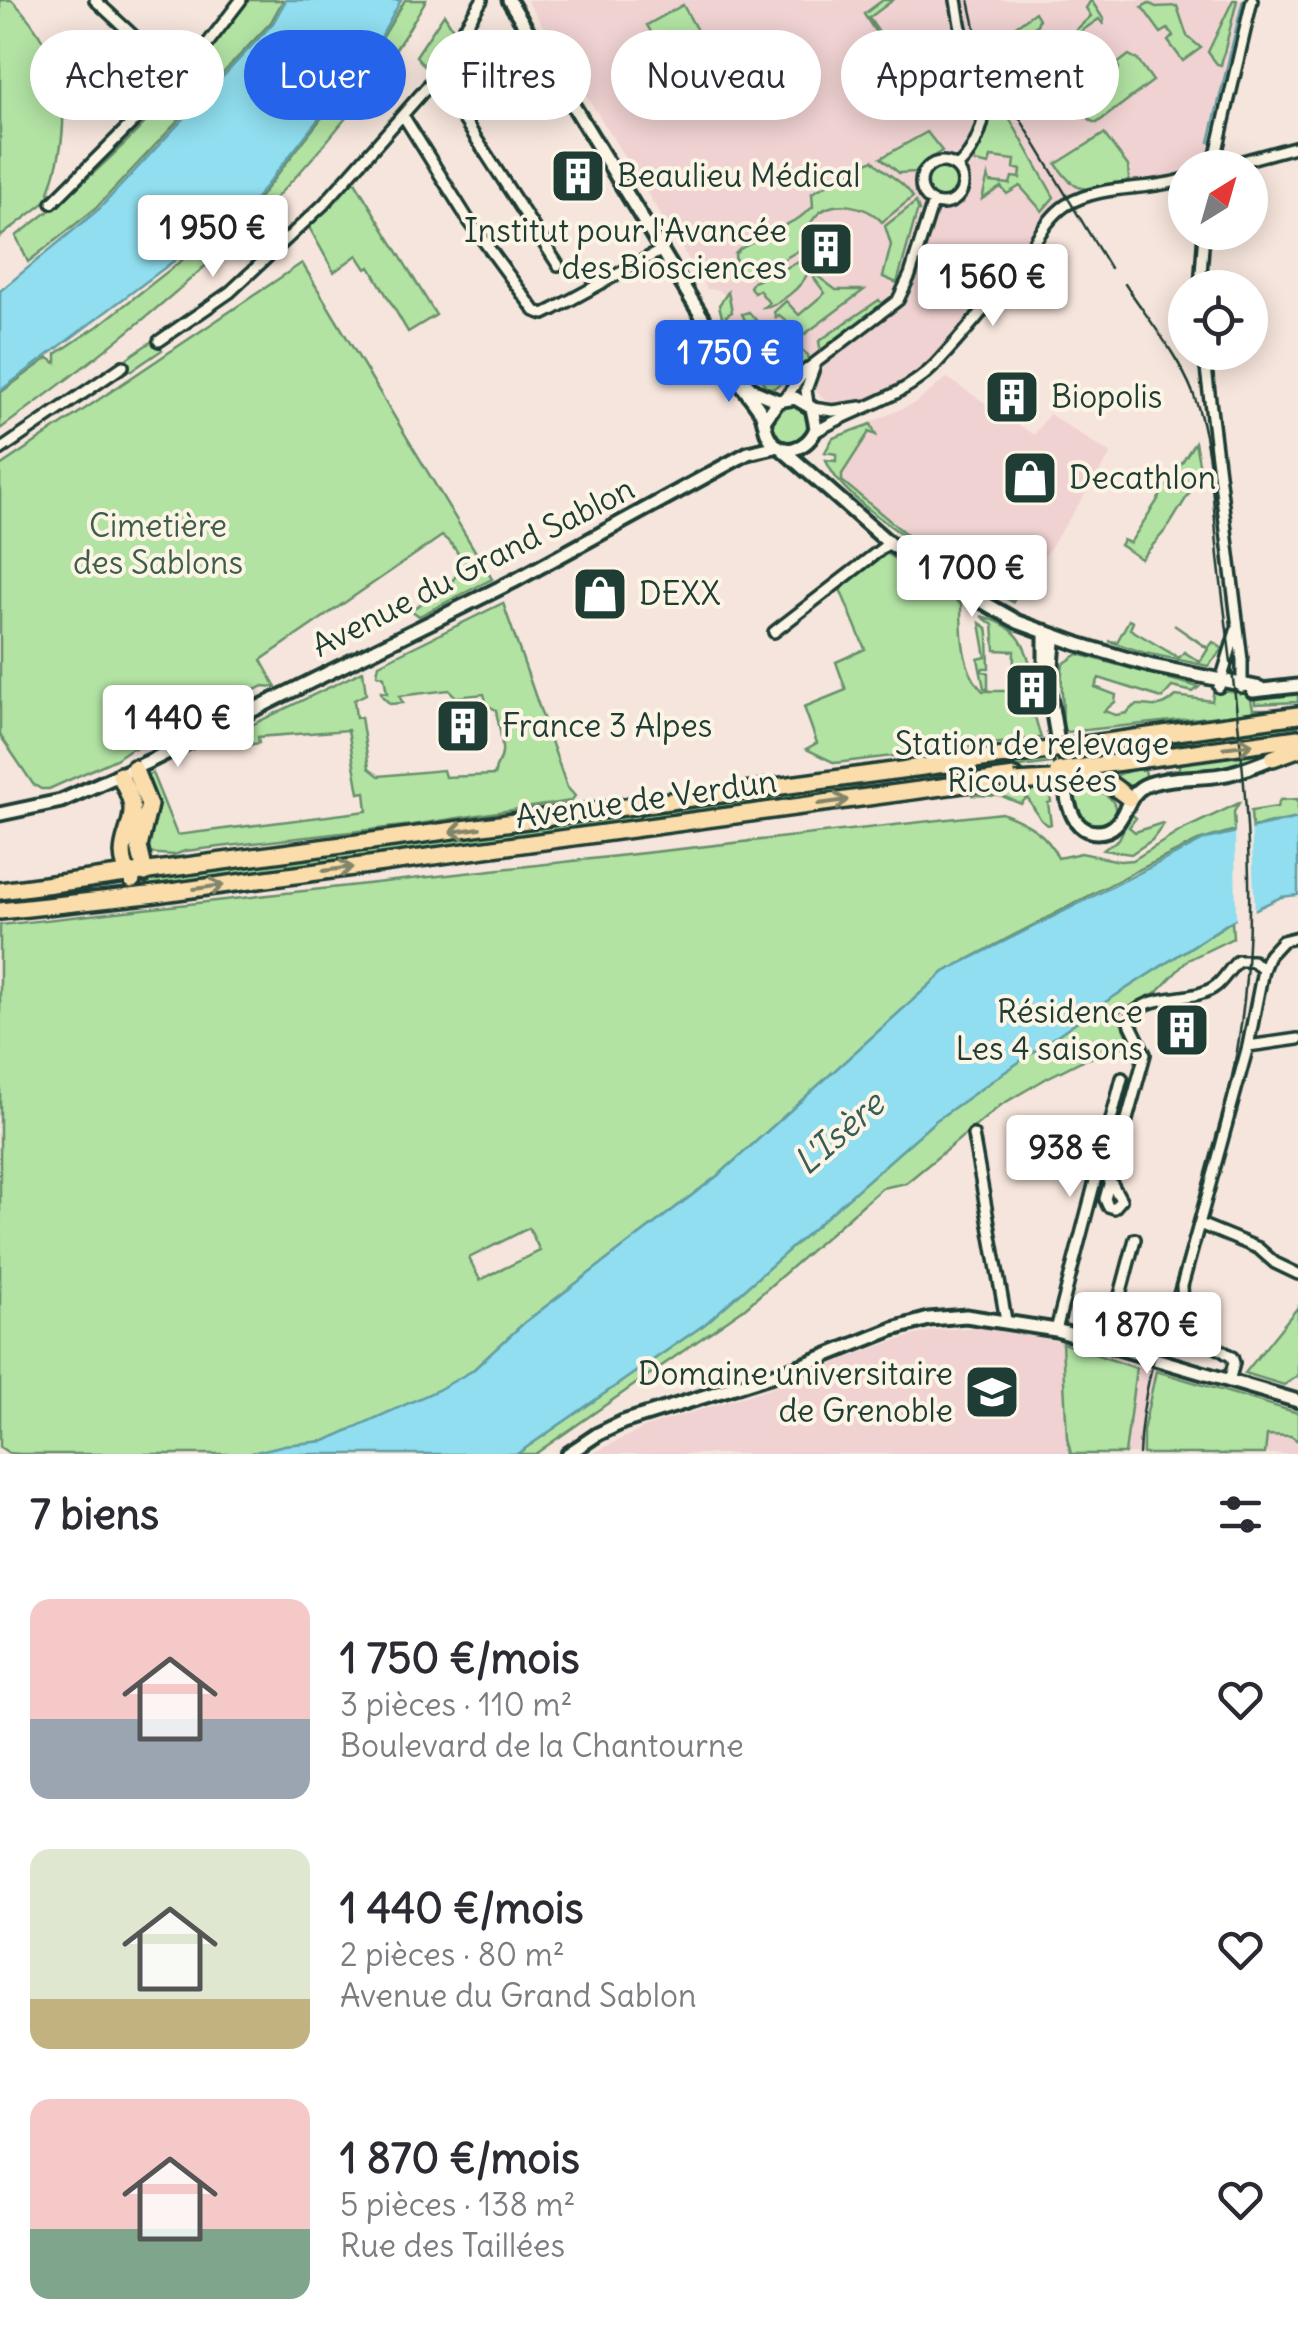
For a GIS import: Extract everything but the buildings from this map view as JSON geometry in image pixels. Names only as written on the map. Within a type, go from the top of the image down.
[{"type":"main road","name":"Avenue de Verdun","points":[[0,891],[135,877],[1298,715]]},
{"type":"main road","points":[[1086,772],[1298,738]]},
{"type":"main road","points":[[1273,758],[1298,749]]},
{"type":"main road","points":[[127,772],[132,813],[122,840],[135,877],[148,895]]},
{"type":"main road","points":[[1086,772],[1129,798]]},
{"type":"main road","name":"Avenue de Verdun","points":[[4,911],[148,895],[914,790],[1086,772]]},
{"type":"main road","points":[[4,911],[135,877]]},
{"type":"street","points":[[95,0],[127,30]]},
{"type":"street","points":[[219,30],[240,0]]},
{"type":"street","points":[[463,30],[482,0]]},
{"type":"street","points":[[509,0],[765,424],[780,447],[814,479],[888,542],[940,577],[1073,650],[1151,673],[1260,688],[1298,686]]},
{"type":"street","points":[[956,0],[964,44],[986,103],[973,148],[956,167]]},
{"type":"street","points":[[1219,150],[1252,0]]},
{"type":"street","points":[[406,113],[426,87]]},
{"type":"street","points":[[406,119],[468,221],[535,311],[544,314],[554,310],[662,250]]},
{"type":"street","points":[[52,203],[135,120]]},
{"type":"street","points":[[158,340],[230,292],[271,257],[400,120]]},
{"type":"street","points":[[464,120],[558,265]]},
{"type":"street","points":[[1268,154],[1298,146]]},
{"type":"street","points":[[934,163],[956,167],[962,180],[959,194],[947,203],[933,202],[922,190],[922,174],[934,163]]},
{"type":"street","points":[[814,479],[802,458],[802,446],[815,432],[906,386],[931,368],[989,305],[1058,211],[1102,190],[1168,183]]},
{"type":"street","points":[[765,424],[800,376],[898,300],[933,202]]},
{"type":"street","points":[[815,365],[806,390],[817,422],[815,432]]},
{"type":"street","points":[[0,450],[124,366]]},
{"type":"street","points":[[1206,370],[1242,686]]},
{"type":"street","points":[[736,373],[754,391],[781,400],[799,399],[833,411],[864,408]]},
{"type":"street","name":"Avenue du Grand Sablon","points":[[748,454],[765,424]]},
{"type":"street","points":[[780,447],[802,446]]},
{"type":"street","name":"Avenue du Grand Sablon","points":[[0,814],[61,802],[127,772],[516,580],[748,454],[780,447]]},
{"type":"street","points":[[774,632],[888,542]]},
{"type":"street","points":[[1220,683],[1237,629]]},
{"type":"street","points":[[1047,637],[1220,683]]},
{"type":"street","points":[[1047,637],[1054,664],[1050,684]]},
{"type":"street","points":[[1047,637],[1068,802],[1074,819],[1091,832],[1110,830],[1120,820],[1129,798],[1148,785],[1228,774],[1273,758]]},
{"type":"street","points":[[1054,664],[1073,650]]},
{"type":"street","points":[[1230,1381],[1232,1356],[1199,1336],[1183,1307],[1182,1286],[1202,1225],[1248,1046],[1263,970],[1268,955],[1282,940],[1298,937]]},
{"type":"street","points":[[1111,1182],[1144,1054],[1129,1021],[1134,1011],[1154,1001],[1215,986],[1238,960],[1253,961],[1263,970]]},
{"type":"street","points":[[1248,1046],[1298,1040]]},
{"type":"street","points":[[1056,1330],[1122,1078]]},
{"type":"street","points":[[973,1135],[1006,1320]]},
{"type":"street","points":[[1202,1225],[1258,1248],[1275,1263],[1298,1274]]},
{"type":"street","points":[[1107,1344],[1135,1239]]},
{"type":"street","points":[[568,1454],[623,1422],[795,1368],[894,1329],[966,1316],[1056,1330],[1298,1401]]},
{"type":"shaded area","points":[[527,0],[1246,0],[1209,150],[1168,150],[1166,181],[1081,189],[1043,227],[950,349],[898,386],[851,406],[833,407],[812,387],[803,384],[788,389],[769,385],[730,317],[729,299],[719,290],[707,289],[591,103],[591,30],[546,30]]},
{"type":"shaded area","points":[[947,378],[1034,435],[1049,414],[1111,454],[1015,602],[931,553],[841,481],[836,438],[917,402]]},
{"type":"shaded area","name":"Domaine universitaire de Grenoble","points":[[985,1327],[1058,1341],[1298,1413],[1298,1454],[591,1454],[646,1427],[767,1389],[885,1344],[934,1330]]},
{"type":"green space","points":[[0,0],[12,0],[35,30],[30,30],[30,120],[63,120],[62,139],[49,192],[52,197],[0,237]]},
{"type":"green space","points":[[246,0],[283,0],[263,30],[244,30],[244,51],[224,72],[224,30]]},
{"type":"green space","points":[[405,0],[426,0],[406,32],[387,30]]},
{"type":"green space","points":[[883,0],[893,0],[869,18],[877,30],[864,14]]},
{"type":"green space","points":[[1091,0],[1103,24],[1099,19],[1076,30],[1091,16],[1086,8]]},
{"type":"green space","points":[[1233,0],[1237,0],[1221,65],[1208,52]]},
{"type":"green space","points":[[1149,3],[1156,7],[1177,6],[1187,36],[1201,48],[1183,61],[1168,41],[1173,36],[1168,29],[1161,33],[1142,7]]},
{"type":"green space","points":[[683,5],[697,30],[650,30],[647,25]]},
{"type":"green space","points":[[1035,12],[1039,19],[1030,30],[1010,30]]},
{"type":"green space","points":[[444,14],[454,30],[433,30]]},
{"type":"green space","points":[[426,41],[426,68],[416,56]]},
{"type":"green space","points":[[1129,55],[1138,60],[1153,81],[1119,106],[1119,68],[1119,62]]},
{"type":"green space","points":[[148,120],[179,120],[96,208],[28,262],[16,236],[80,185]]},
{"type":"green space","points":[[320,120],[344,120],[290,183],[181,288],[0,429],[0,393],[48,358],[56,363],[56,354],[98,326],[255,203]]},
{"type":"green space","points":[[989,120],[1010,120],[1054,197],[1042,211],[1020,186],[1007,194],[1001,187],[982,199],[988,175],[990,182],[1010,184],[1012,177],[1020,178],[1021,170],[1014,168],[1015,160],[991,157],[989,165],[974,159]]},
{"type":"green space","points":[[927,132],[942,151],[915,172],[899,173],[881,158]]},
{"type":"green space","points":[[1104,134],[1128,166],[1129,179],[1124,183],[1078,187],[1056,164]]},
{"type":"green space","points":[[873,160],[913,197],[882,222],[868,211],[849,206],[822,211],[807,231],[803,248],[760,273],[737,277],[735,254],[740,249],[799,218],[813,207],[812,193]]},
{"type":"green space","points":[[942,168],[953,172],[957,183],[953,194],[942,198],[931,194],[927,183],[931,172]]},
{"type":"green space","points":[[354,180],[436,315],[408,332],[370,267],[366,269],[357,255],[334,272],[309,227]]},
{"type":"green space","points":[[916,202],[919,211],[897,283],[883,277],[891,245],[885,226]]},
{"type":"green space","points":[[801,261],[808,272],[801,283],[783,299],[764,307],[769,303],[759,290],[754,293],[750,287],[753,282]]},
{"type":"green space","name":"Cimetière des Sablons","points":[[302,263],[492,579],[419,616],[411,610],[445,588],[459,570],[455,548],[442,536],[261,660],[276,687],[263,686],[133,749],[161,728],[116,759],[41,789],[33,784],[0,735],[0,466]]},
{"type":"green space","points":[[816,275],[836,290],[864,290],[805,334],[788,327],[790,324],[779,315],[776,318],[774,312],[786,301],[799,315],[825,293],[814,278]]},
{"type":"green space","points":[[728,292],[732,312],[726,316],[755,360],[773,364],[799,348],[808,355],[809,362],[774,388],[766,387],[722,317],[719,305]]},
{"type":"green space","points":[[879,300],[883,305],[831,342],[832,346],[825,351],[820,348],[819,341]]},
{"type":"green space","points":[[749,312],[762,327],[783,340],[787,335],[795,340],[770,356],[772,349],[753,321],[747,324],[742,314]]},
{"type":"green space","points":[[155,339],[162,350],[131,371],[123,361]]},
{"type":"green space","points":[[791,405],[804,411],[810,424],[804,437],[791,443],[778,437],[772,424],[778,411]]},
{"type":"green space","points":[[871,424],[876,435],[869,432],[842,474],[842,481],[930,554],[857,499],[843,486],[826,460],[836,461],[836,454],[825,452],[833,438]]},
{"type":"green space","points":[[1195,442],[1201,474],[1169,526],[1141,559],[1120,545],[1123,540],[1130,543]]},
{"type":"green space","points":[[883,551],[961,604],[967,662],[983,691],[1013,691],[1014,651],[995,650],[993,625],[981,616],[1005,626],[1021,641],[1034,687],[1030,687],[1035,710],[1030,712],[1031,717],[1035,717],[1041,738],[835,763],[806,749],[817,743],[804,707],[846,690],[836,662],[865,649],[840,589]]},
{"type":"green space","points":[[958,557],[967,562],[962,571],[996,593],[1000,586],[1012,591],[1020,589],[1013,602],[963,576],[955,562]]},
{"type":"green space","points":[[503,603],[567,787],[575,796],[571,801],[174,855],[145,853],[142,778],[152,773],[177,835],[367,811],[365,792],[359,793],[348,730],[258,737],[259,743],[237,747],[231,739],[233,734],[363,671],[366,694],[354,700],[356,718],[361,717],[369,768],[379,776],[443,770],[445,777],[495,775],[502,756],[501,736],[496,710],[487,705],[484,694],[456,697],[449,690],[399,696],[403,703],[390,704],[381,692],[387,693],[384,677],[377,674],[379,664]]},
{"type":"green space","points":[[1129,620],[1133,622],[1130,629],[1179,658],[1184,652],[1200,662],[1208,649],[1174,625],[1208,648],[1213,642],[1223,649],[1208,666],[1109,641],[1117,642]]},
{"type":"green space","points":[[980,623],[988,634],[989,668],[982,671],[988,672],[988,689],[984,688],[978,659],[986,657]]},
{"type":"green space","points":[[1078,654],[1199,687],[1193,692],[1172,687],[1162,698],[1099,678],[1095,687],[1116,695],[1115,702],[1104,711],[1116,715],[1137,705],[1161,706],[1176,696],[1212,701],[1214,688],[1250,695],[1253,709],[1285,709],[1067,732],[1062,728],[1063,664]]},
{"type":"green space","points":[[1298,691],[1298,702],[1255,704],[1254,693]]},
{"type":"green space","points":[[1298,725],[1298,731],[975,773],[974,768]]},
{"type":"green space","points":[[1262,753],[1263,756],[1235,768],[1165,778],[1164,771],[1179,769],[1179,763]]},
{"type":"green space","points":[[1145,770],[1147,781],[1129,788],[1113,781],[1117,775]]},
{"type":"green space","points":[[1081,783],[1109,797],[1115,809],[1108,823],[1087,824],[1079,815],[1069,784]]},
{"type":"green space","points":[[859,784],[860,789],[153,888],[144,883],[150,879]]},
{"type":"green space","points":[[1049,788],[1048,825],[1027,797],[1021,804],[1002,796],[971,795]]},
{"type":"green space","points":[[1298,799],[1298,818],[1252,827],[1251,811],[1277,807],[1280,800]]},
{"type":"green space","points":[[1239,803],[1234,812],[1235,830],[1198,841],[1136,871],[944,972],[720,1174],[524,1323],[472,1371],[439,1390],[325,1441],[248,1454],[20,1454],[0,1447],[0,925],[1002,813],[1035,830],[1058,858],[1081,853],[1133,860],[1182,830]],"holes":[[[529,1228],[540,1251],[480,1280],[469,1258]]]},
{"type":"green space","points":[[1131,814],[1136,818],[1129,827],[1135,832],[1164,824],[1152,840],[1131,854],[1103,850],[1119,839]]},
{"type":"green space","points":[[1232,921],[1233,938],[1188,960],[1158,991],[1117,1014],[1132,1044],[1081,1061],[1001,1105],[906,1183],[882,1188],[745,1308],[535,1454],[517,1454],[705,1324],[935,1121],[1093,1010]]},
{"type":"green space","points":[[1298,1307],[1298,1376],[1284,1385],[1245,1373]]},
{"type":"green space","points":[[1062,1343],[1136,1368],[1125,1454],[1071,1454]]},
{"type":"green space","points":[[1156,1371],[1298,1413],[1298,1441],[1291,1436],[1267,1435],[1265,1454],[1143,1454],[1143,1431]]},
{"type":"water","points":[[286,0],[401,0],[385,30],[266,30]]},
{"type":"water","points":[[244,54],[244,120],[318,120],[254,201],[0,391],[0,291],[99,209],[182,120],[224,120],[224,75]]},
{"type":"water","name":"L'Isère","points":[[1298,818],[1298,895],[1281,897],[1231,921],[1093,1010],[935,1121],[705,1324],[517,1454],[248,1454],[325,1441],[472,1371],[524,1323],[720,1174],[944,972],[1206,839]]},
{"type":"pier","points":[[1251,822],[1255,916],[1236,924],[1235,826]]},
{"type":"waterway","points":[[1209,142],[1243,0]]},
{"type":"tram line","points":[[969,0],[979,45],[989,67],[1110,268]]},
{"type":"tram line","points":[[1125,284],[1179,365],[1193,393],[1205,434],[1242,761],[1249,891],[1242,1021],[1230,1086],[1156,1351],[1146,1392],[1139,1454]]},
{"type":"place","name":"Beaulieu Médical","points":[[578,176]]},
{"type":"place","name":"Institut pour l'Avancée des Biosciences","points":[[826,249]]},
{"type":"place","name":"Biopolis","points":[[1012,397]]},
{"type":"place","name":"Decathlon","points":[[1030,478]]},
{"type":"place","name":"DEXX","points":[[600,594]]},
{"type":"place","name":"Station de relevage Ricou usées","points":[[1032,690]]},
{"type":"place","name":"France 3 Alpes","points":[[463,726]]},
{"type":"place","name":"Résidence Les 4 saisons","points":[[1182,1030]]},
{"type":"place","name":"Domaine universitaire de Grenoble","points":[[992,1392]]}]
